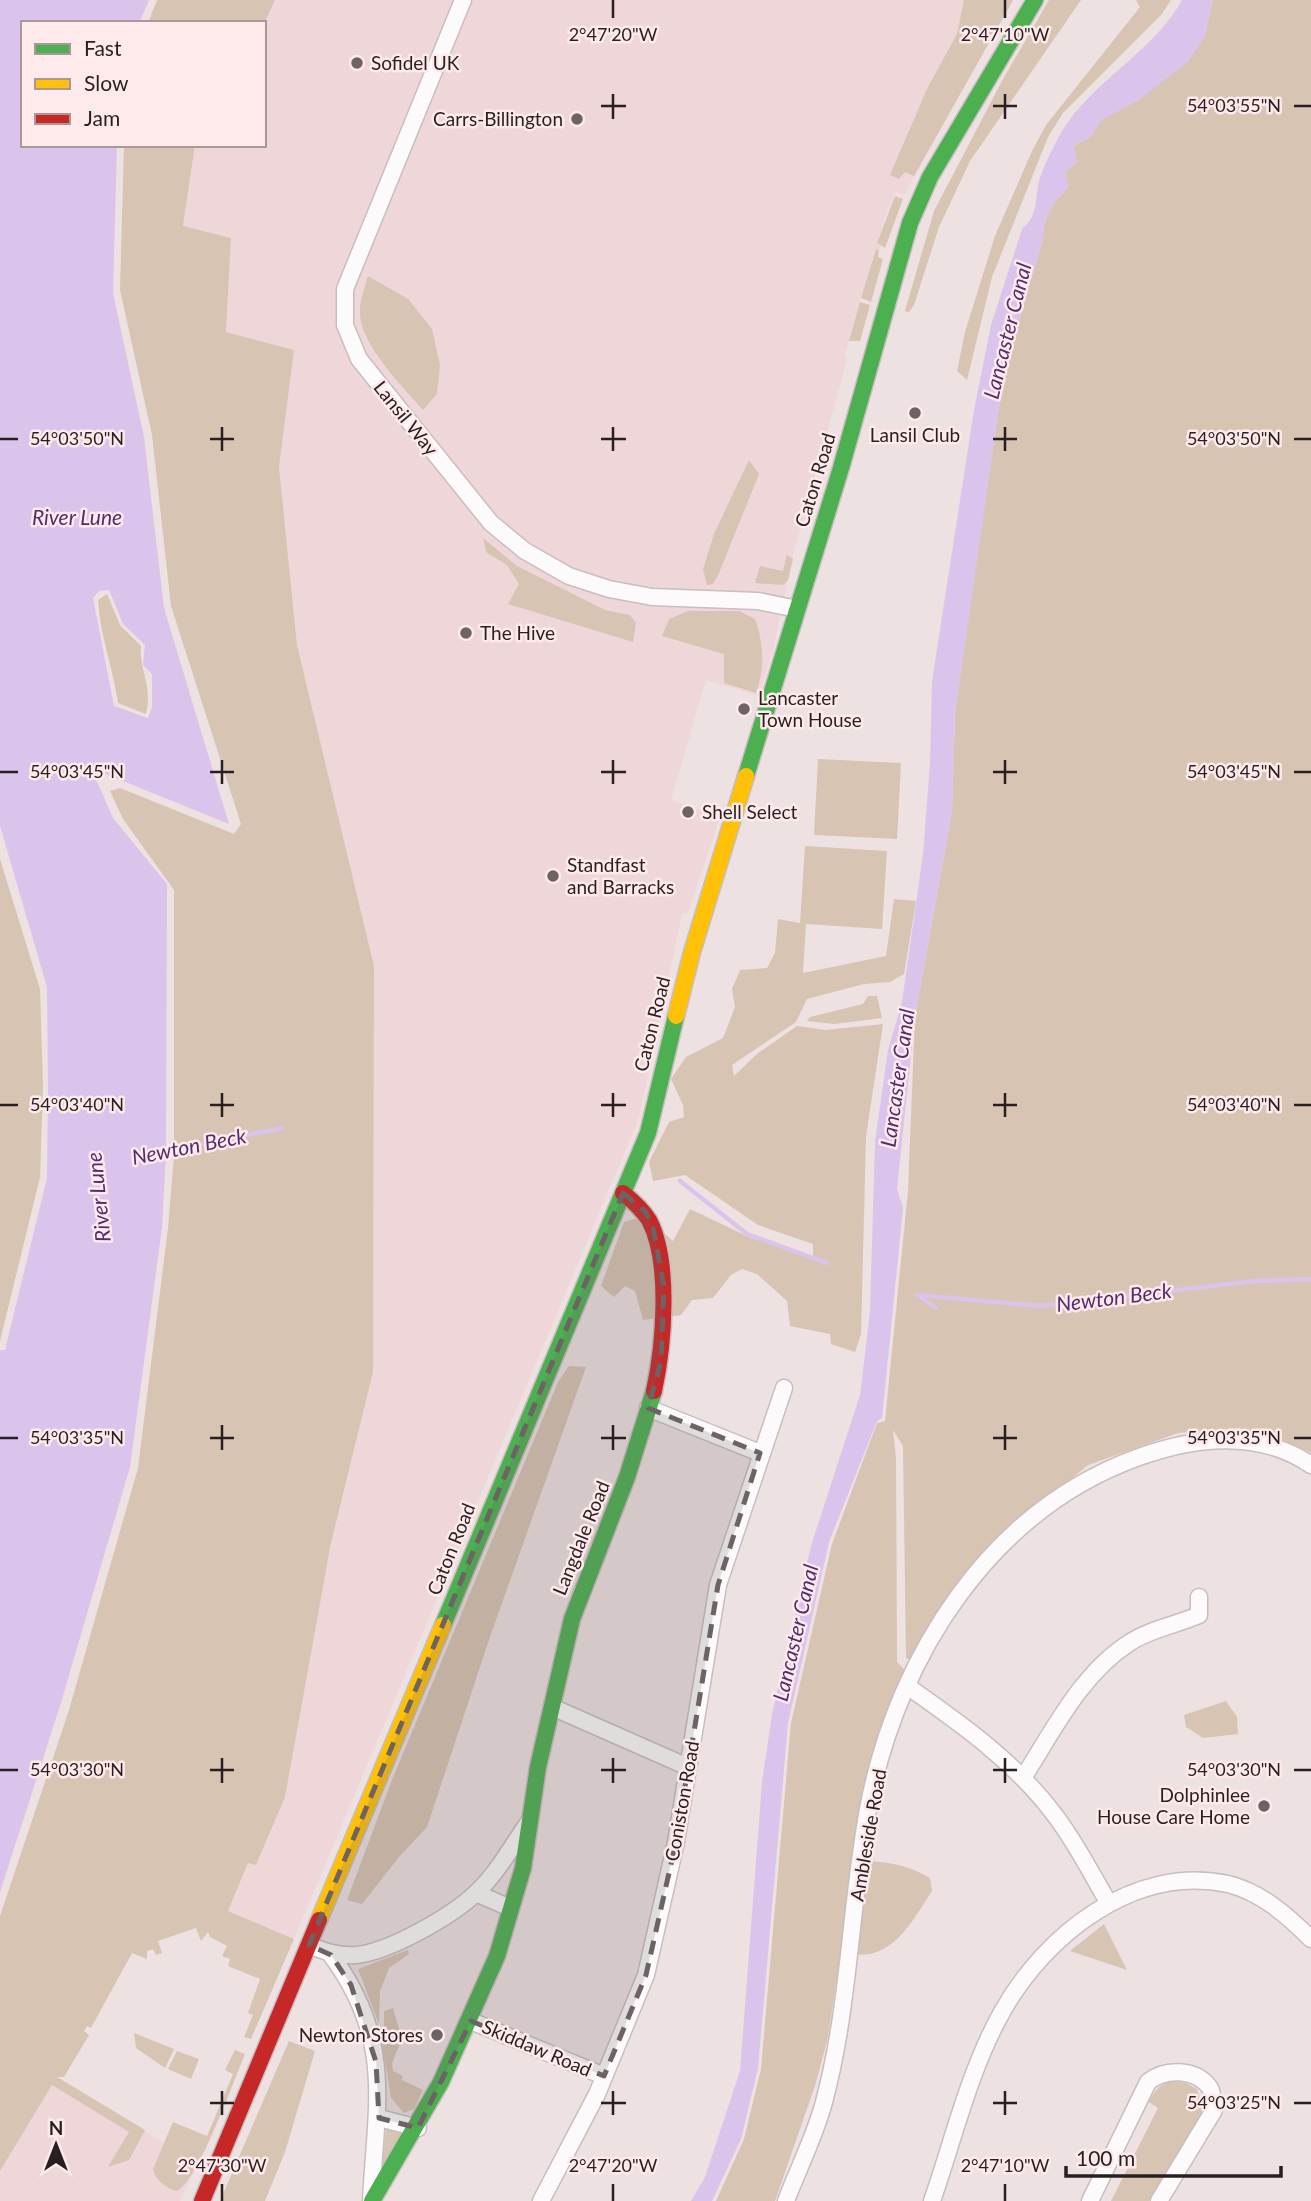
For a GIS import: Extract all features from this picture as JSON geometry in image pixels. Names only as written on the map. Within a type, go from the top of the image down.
[{"type":"main road","name":"Caton Road","points":[[202,2201],[648,1133],[692,952],[919,200],[979,92],[1035,0]]},
{"type":"main road","name":"Langdale Road","points":[[372,2201],[418,2129],[471,2021],[510,1908],[523,1866],[528,1823],[573,1615],[631,1471],[661,1362],[664,1287],[653,1227],[645,1211],[623,1194]]},
{"type":"street","name":"Lansil Way","points":[[463,0],[345,289],[345,325],[359,359],[491,523],[525,551],[569,576],[608,589],[652,597],[758,601],[797,609]]},
{"type":"street","name":"Coniston Road","points":[[541,2201],[604,2076],[646,1975],[676,1842],[718,1585],[760,1453],[784,1388]]},
{"type":"street","points":[[648,1408],[760,1453]]},
{"type":"street","name":"Ambleside Road","points":[[786,2201],[824,2103],[846,1976],[869,1804],[883,1753],[907,1686],[949,1606],[980,1567],[1039,1511],[1089,1477],[1168,1447],[1202,1441],[1238,1440],[1275,1446],[1311,1465]]},
{"type":"street","points":[[1023,1778],[1095,1671],[1128,1643],[1199,1615],[1199,1597]]},
{"type":"street","points":[[907,1686],[983,1740],[1023,1778],[1055,1814],[1108,1902]]},
{"type":"street","points":[[552,1707],[688,1767]]},
{"type":"street","points":[[309,1945],[331,1955],[358,1955],[385,1947],[434,1923],[476,1893],[528,1823]]},
{"type":"street","points":[[932,2201],[980,2057],[1002,2012],[1021,1983],[1046,1954],[1108,1902],[1175,1882],[1228,1885],[1272,1905],[1311,1939]]},
{"type":"street","points":[[476,1893],[510,1908]]},
{"type":"street","name":"Langdale Road","points":[[331,1955],[351,1985],[369,2033],[379,2083],[372,2201]]},
{"type":"street","name":"Skiddaw Road","points":[[471,2021],[604,2076]]},
{"type":"street","points":[[1090,2201],[1148,2082],[1155,2076],[1172,2071],[1184,2072],[1198,2078],[1210,2089],[1214,2110],[1159,2201]]},
{"type":"street","points":[[379,2118],[418,2129]]},
{"type":"highlighted area","points":[[623,1193],[645,1211],[653,1227],[664,1287],[661,1362],[648,1408],[760,1453],[718,1585],[676,1842],[646,1975],[604,2076],[471,2021],[418,2128],[379,2118],[376,2062],[351,1985],[331,1955],[309,1945]]},
{"type":"shaded area","points":[[157,0],[275,0],[265,21],[149,21]]},
{"type":"shaded area","points":[[275,0],[1013,0],[904,195],[896,192],[885,217],[877,243],[882,246],[879,251],[875,250],[845,355],[847,359],[809,499],[811,506],[806,511],[793,554],[774,646],[759,696],[706,680],[671,800],[720,817],[688,913],[682,914],[639,1118],[294,1939],[228,1911],[249,1862],[255,1865],[373,1372],[374,966],[297,645],[279,467],[294,350],[226,332],[231,238],[183,227],[195,147],[266,147],[265,21]]},
{"type":"shaded area","points":[[964,0],[1013,0],[914,176],[905,172],[899,179],[890,175],[927,89],[957,34]]},
{"type":"shaded area","points":[[1049,0],[1081,0],[970,161],[939,227],[914,305],[909,312],[905,311],[934,211],[1003,79]]},
{"type":"shaded area","points":[[1136,0],[1171,0],[1161,15],[1063,113],[1048,137],[992,277],[967,380],[957,371],[965,332],[995,236],[1032,151],[1046,125],[1140,7]]},
{"type":"shaded area","points":[[1213,0],[1311,0],[1311,1453],[1277,1438],[1238,1428],[1178,1433],[1088,1465],[990,1545],[942,1605],[914,1661],[906,1658],[903,1446],[893,1430],[896,1458],[897,1662],[907,1672],[863,1804],[828,2037],[815,2086],[775,2201],[716,2201],[744,2139],[761,2069],[791,1723],[832,1544],[877,1423],[885,1421],[908,1191],[915,1016],[952,811],[955,714],[999,407],[1012,344],[1043,239],[1047,216],[1068,187],[1065,172],[1074,146],[1090,137],[1101,120],[1140,99],[1204,38]]},
{"type":"shaded area","points":[[124,147],[195,147],[183,226],[231,238],[226,332],[294,350],[279,467],[297,645],[374,966],[373,1372],[330,1548],[285,1797],[256,1865],[248,1863],[228,1911],[294,1939],[251,2039],[244,2037],[253,2015],[248,2013],[260,1979],[228,1966],[230,1959],[222,1956],[227,1946],[210,1937],[208,1932],[201,1941],[196,1928],[158,1941],[162,1953],[156,1955],[153,1949],[147,1951],[147,1959],[132,1953],[91,2028],[87,2026],[84,2031],[89,2035],[64,2077],[57,2077],[145,2130],[129,2160],[108,2167],[129,2132],[52,2085],[0,2171],[0,1916],[69,1710],[138,1468],[168,1228],[174,1155],[174,890],[123,819],[110,791],[120,788],[234,834],[241,824],[171,606],[152,435],[120,290]]},
{"type":"shaded area","points":[[895,196],[903,199],[885,248],[877,243]]},
{"type":"shaded area","points":[[876,249],[879,251],[878,257],[883,259],[871,302],[861,298]]},
{"type":"shaded area","points":[[368,276],[408,299],[432,329],[440,365],[437,394],[423,410],[384,365],[367,339],[362,326],[360,305]]},
{"type":"shaded area","points":[[860,302],[870,305],[860,341],[849,341]]},
{"type":"shaded area","points":[[749,460],[759,474],[719,573],[713,584],[707,585],[703,569],[714,534]]},
{"type":"shaded area","points":[[483,538],[517,566],[605,610],[630,615],[636,623],[633,642],[508,604],[519,584],[507,565],[486,552]]},
{"type":"shaded area","points":[[787,555],[793,559],[788,580],[783,585],[755,583],[760,566],[783,571]]},
{"type":"shaded area","points":[[107,594],[120,625],[141,646],[148,695],[146,714],[118,703],[99,613],[98,600]]},
{"type":"shaded area","points":[[688,611],[739,611],[755,619],[762,656],[756,693],[724,683],[724,654],[662,636],[669,619]]},
{"type":"shaded area","points":[[818,759],[901,763],[897,839],[814,835]]},
{"type":"shaded area","points":[[805,846],[887,851],[882,929],[806,924],[803,973],[886,956],[894,899],[916,901],[904,974],[890,982],[864,984],[807,999],[796,1022],[732,1065],[734,1076],[757,1054],[797,1026],[826,1030],[883,1024],[866,1136],[861,1334],[855,1352],[831,1344],[830,1334],[790,1326],[787,1301],[757,1274],[742,1269],[731,1275],[713,1298],[692,1300],[681,1315],[643,1320],[635,1291],[625,1286],[614,1297],[601,1286],[624,1222],[644,1216],[673,1241],[690,1209],[751,1238],[813,1257],[813,1244],[758,1225],[685,1175],[653,1181],[649,1162],[669,1122],[684,1117],[683,1105],[671,1079],[686,1057],[723,1038],[735,1007],[732,989],[740,970],[767,968],[775,953],[778,919],[800,923]]},
{"type":"shaded area","points":[[0,859],[40,989],[43,1087],[40,1177],[0,1341]]},
{"type":"shaded area","points":[[868,996],[877,996],[882,1018],[834,1024],[807,1021],[810,1017],[863,1004]]},
{"type":"shaded area","points":[[569,1366],[586,1367],[491,1634],[427,1827],[362,1904],[347,1900],[392,1780],[558,1382]]},
{"type":"shaded area","points":[[1226,1701],[1237,1717],[1238,1734],[1203,1738],[1186,1727],[1184,1715]]},
{"type":"shaded area","points":[[865,1861],[891,1863],[914,1870],[930,1878],[932,1891],[910,1925],[891,1944],[880,1951],[853,1954]]},
{"type":"shaded area","points":[[1104,1924],[1127,1970],[1070,1951]]},
{"type":"shaded area","points":[[408,1950],[409,1954],[389,1968],[380,1991],[379,2024],[358,1969]]},
{"type":"shaded area","points":[[393,2008],[402,2039],[392,2063],[393,2071],[403,2076],[402,2080],[423,2090],[414,2109],[404,2113],[391,2098],[380,2029],[384,2027],[384,2011]]},
{"type":"shaded area","points":[[134,2033],[174,2049],[165,2068],[136,2048]]},
{"type":"shaded area","points":[[289,2041],[315,2051],[285,2152],[265,2201],[220,2201]]},
{"type":"shaded area","points":[[235,2050],[245,2054],[214,2130],[194,2171],[184,2185],[176,2191],[172,2190],[159,2180],[153,2169],[173,2122],[207,2136],[233,2074],[225,2070]]},
{"type":"shaded area","points":[[177,2051],[199,2059],[191,2079],[168,2069]]},
{"type":"shaded area","points":[[57,2077],[166,2144],[205,2150],[180,2201],[0,2201],[0,2171]]},
{"type":"shaded area","points":[[1172,2081],[1186,2083],[1197,2089],[1203,2108],[1199,2120],[1149,2201],[1111,2201],[1158,2108],[1149,2102],[1151,2098],[1161,2086]]},
{"type":"shaded area","points":[[386,2127],[403,2132],[382,2166]]},
{"type":"water","name":"River Lune","points":[[0,0],[149,0],[140,21],[21,21],[21,147],[117,147],[113,293],[144,437],[164,608],[229,824],[91,768],[113,818],[167,884],[166,1154],[162,1227],[130,1467],[60,1706],[0,1892],[0,1350],[5,1350],[47,1178],[47,987],[0,826]],"holes":[[[109,590],[123,624],[145,645],[143,665],[152,674],[152,707],[148,718],[114,706],[93,598],[99,591]]]},
{"type":"water","name":"Lancaster Canal","points":[[1182,0],[1213,0],[1204,38],[1188,62],[1140,99],[1102,120],[1090,137],[1074,146],[1077,163],[1065,172],[1068,187],[1047,217],[1012,344],[999,407],[955,714],[952,811],[915,1016],[897,1189],[903,1208],[882,1418],[877,1421],[829,1542],[788,1723],[758,2068],[741,2139],[712,2201],[691,2201],[705,2177],[740,2071],[762,1782],[772,1714],[811,1546],[860,1395],[870,1312],[875,1141],[888,1050],[902,1002],[923,854],[930,763],[932,681],[974,410],[991,325],[1022,229],[1033,214],[1042,172],[1060,135],[1081,106],[1158,33]]},
{"type":"waterway","name":"Newton Beck","points":[[163,1152],[282,1128]]},
{"type":"waterway","name":"Newton Beck","points":[[680,1181],[747,1234],[827,1263]]},
{"type":"waterway","name":"Newton Beck","points":[[917,1295],[1040,1306],[1256,1281],[1311,1279]]},
{"type":"waterway","points":[[918,1295],[936,1308]]},
{"type":"traffic: fast","points":[[746,776],[841,468],[910,223],[930,177],[1035,0]]},
{"type":"traffic: fast","points":[[443,1625],[648,1133],[676,1016]]},
{"type":"traffic: fast","points":[[372,2201],[441,2082],[497,1956],[523,1868],[538,1767],[572,1619],[627,1477],[654,1391]]},
{"type":"traffic: slow","points":[[676,1016],[692,952],[746,776]]},
{"type":"traffic: slow","points":[[319,1920],[443,1625]]},
{"type":"traffic: jam","points":[[623,1193],[649,1220],[660,1258],[663,1328],[654,1391]]},
{"type":"traffic: jam","points":[[202,2201],[319,1920]]},
{"type":"place","name":"Sofidel UK","points":[[357,63]]},
{"type":"place","name":"Carrs-Billington","points":[[577,119]]},
{"type":"place","name":"Lansil Club","points":[[915,413]]},
{"type":"place","name":"The Hive","points":[[466,633]]},
{"type":"place","name":"Lancaster Town House","points":[[744,709]]},
{"type":"place","name":"Shell Select","points":[[688,812]]},
{"type":"place","name":"Standfast and Barracks","points":[[553,876]]},
{"type":"place","name":"Dolphinlee House Care Home","points":[[1264,1806]]},
{"type":"place","name":"Newton Stores","points":[[437,2035]]}]
